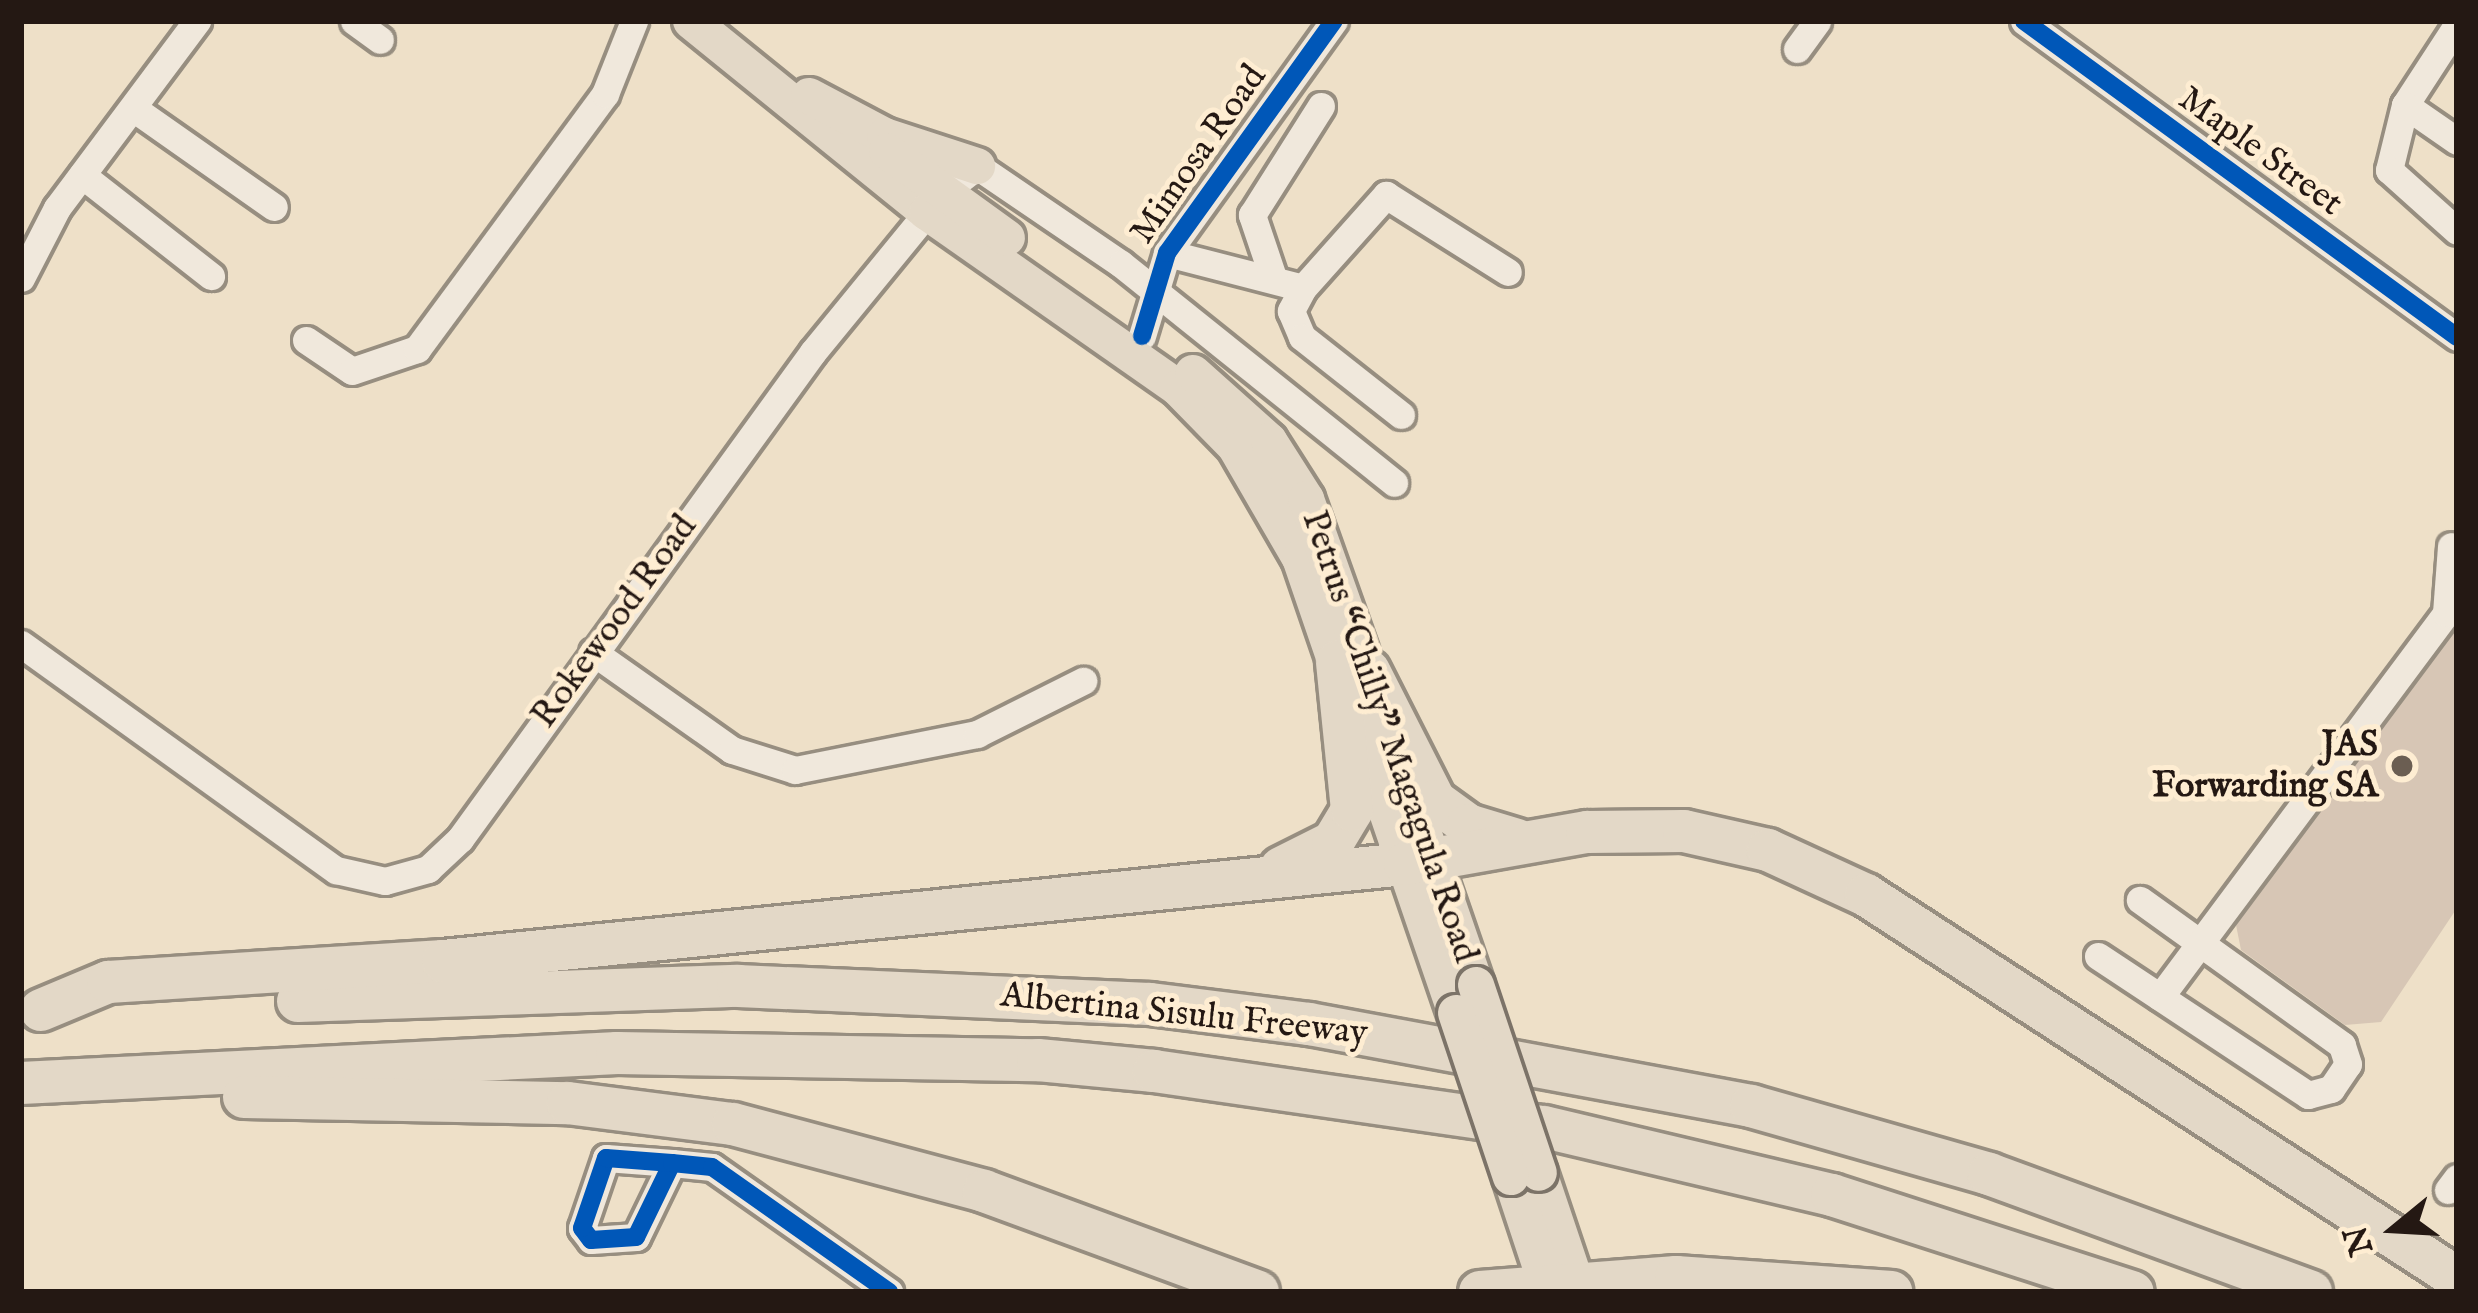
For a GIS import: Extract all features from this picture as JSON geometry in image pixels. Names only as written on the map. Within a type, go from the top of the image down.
[{"type":"highway","points":[[1353,667],[1436,801],[1468,825],[1518,841]]},
{"type":"highway","points":[[1258,877],[1320,851],[1352,810],[1353,667]]},
{"type":"highway","points":[[31,1010],[108,982],[421,963],[1418,862],[1518,841],[1684,831],[1819,869],[2457,1279]]},
{"type":"highway","name":"Albertina Sisulu Freeway","points":[[31,1010],[739,986],[1150,1004],[1309,1024],[1751,1106],[1989,1174],[2311,1292]]},
{"type":"highway","name":"Albertina Sisulu Freeway","points":[[28,1082],[616,1053],[1131,1068],[1544,1127],[1832,1195],[2133,1292]]},
{"type":"highway","points":[[28,1082],[121,1100],[523,1101],[733,1124],[984,1190],[1258,1292]]},
{"type":"highway","points":[[1480,1292],[1699,1285],[1892,1292]]},
{"type":"main road","name":"Petrus “Chilly” Magagula Road","points":[[691,21],[936,202],[1209,416],[1279,515],[1353,667]]},
{"type":"main road","name":"Petrus “Chilly” Magagula Road","points":[[713,21],[936,202],[1142,336],[1223,395],[1290,471],[1331,556],[1353,667],[1562,1287]]},
{"type":"main road","points":[[809,96],[885,136],[977,166]]},
{"type":"street","points":[[21,278],[82,176],[197,21]]},
{"type":"street","points":[[354,21],[380,40]]},
{"type":"street","points":[[306,340],[352,371],[417,349],[605,94],[634,21]]},
{"type":"street","name":"Mimosa Road","points":[[1142,336],[1150,286],[1167,253],[1334,21]]},
{"type":"street","points":[[1797,49],[1817,21]]},
{"type":"street","name":"Maple Street","points":[[2024,21],[2457,337]]},
{"type":"street","points":[[2457,25],[2405,105],[2389,170],[2457,231]]},
{"type":"street","points":[[2405,105],[2457,142]]},
{"type":"street","points":[[1274,280],[1252,215],[1321,106]]},
{"type":"street","points":[[133,108],[274,207]]},
{"type":"street","points":[[977,166],[1150,286],[1394,483]]},
{"type":"street","name":"Rokewood Road","points":[[21,644],[310,855],[385,881],[428,869],[452,848],[592,652],[936,202],[977,166]]},
{"type":"street","points":[[82,176],[211,276]]},
{"type":"street","points":[[1401,416],[1302,337],[1291,311],[1304,288],[1386,195],[1508,272]]},
{"type":"street","points":[[1167,253],[1304,288]]},
{"type":"street","points":[[2160,997],[2446,613],[2451,546]]},
{"type":"street","points":[[592,652],[732,750],[795,770],[977,734],[1083,681]]},
{"type":"street","points":[[2098,956],[2308,1095],[2331,1089],[2348,1064],[2342,1045],[2140,900]]},
{"type":"street","points":[[672,1163],[712,1167],[889,1292]]},
{"type":"building","points":[[2457,628],[2457,908],[2381,1022],[2345,1025],[2241,950],[2236,925]]},
{"type":"cycle path","points":[[1142,336],[1167,253],[1334,21]]},
{"type":"cycle path","points":[[2024,21],[2457,337]]},
{"type":"cycle path","points":[[672,1163],[636,1237],[591,1240],[582,1228],[606,1158],[672,1163],[712,1167],[889,1292]]},
{"type":"place","name":"JAS Forwarding SA","points":[[2402,766]]}]
